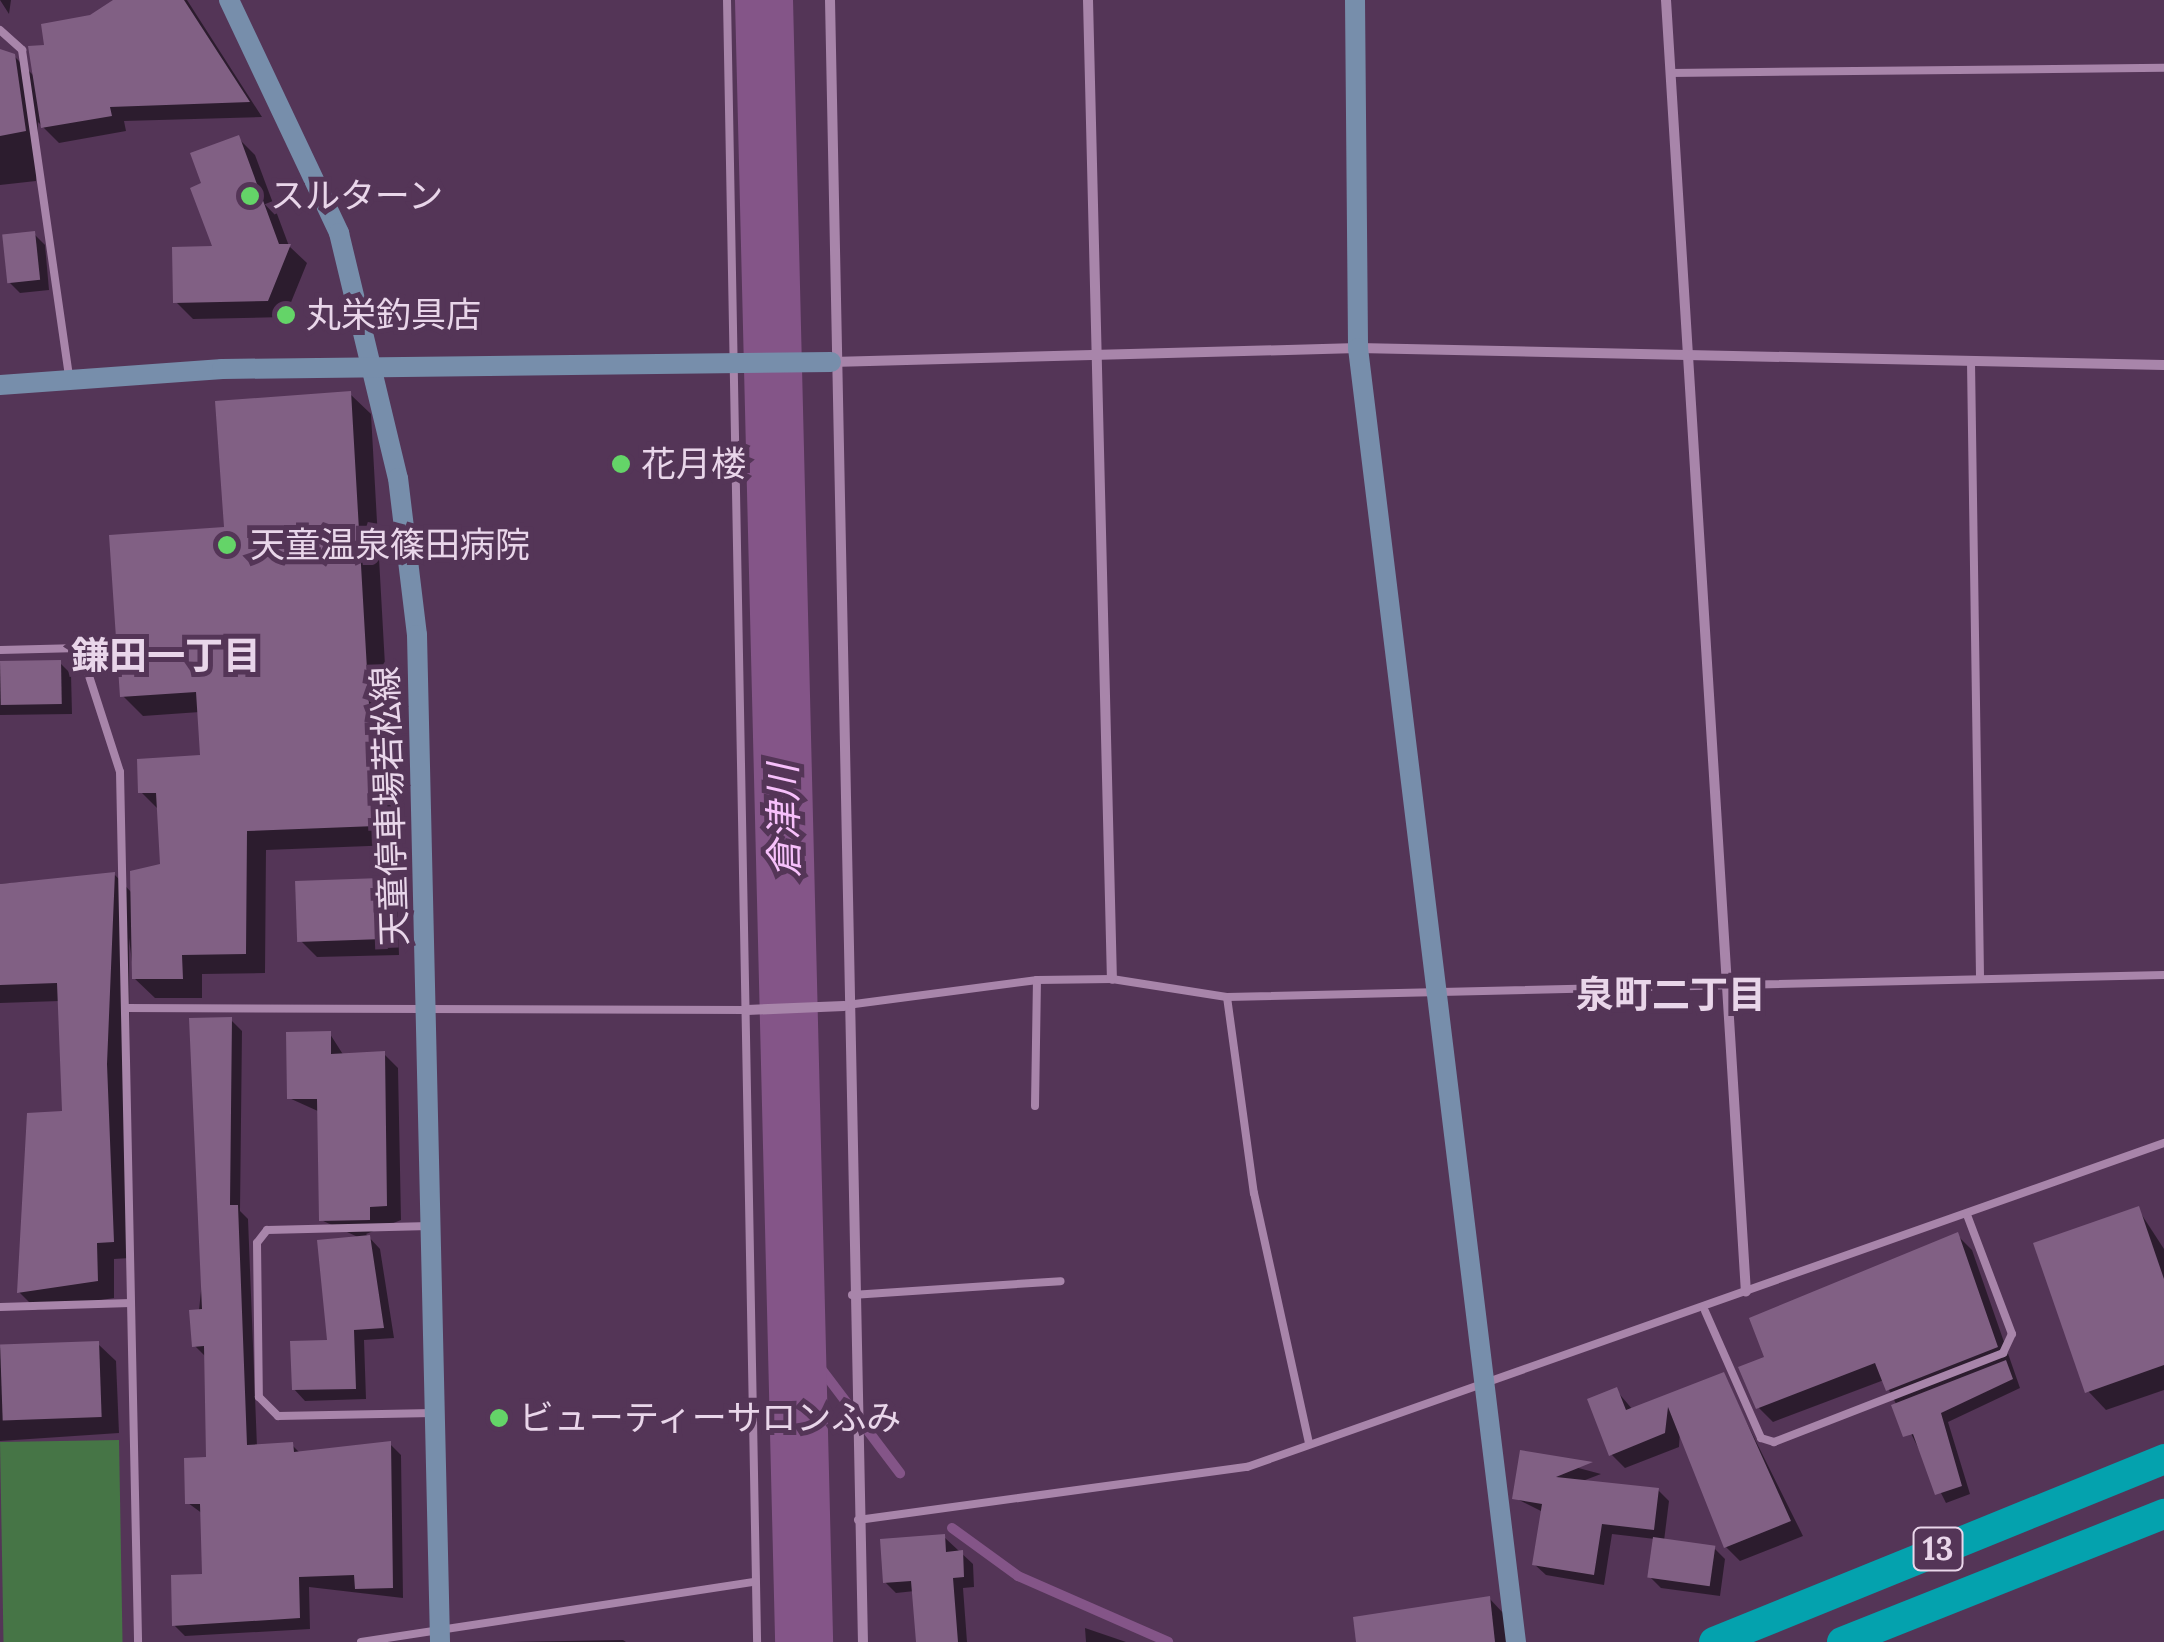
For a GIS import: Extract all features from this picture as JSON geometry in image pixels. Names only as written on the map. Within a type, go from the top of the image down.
[{"type":"highway","name":"13","points":[[1714,1642],[2164,1458]]},
{"type":"highway","name":"13","points":[[1842,1642],[1884,1632],[2164,1514]]},
{"type":"street","name":"天童停車場若松線","points":[[229,0],[339,234],[375,371],[417,635],[435,1226],[440,1638]]},
{"type":"street","points":[[830,0],[831,362],[844,1006],[863,1642]]},
{"type":"street","points":[[1088,0],[1112,978]]},
{"type":"street","points":[[1355,0],[1358,348],[1516,1642]]},
{"type":"street","points":[[1666,0],[1692,356],[1725,983],[1746,1292]]},
{"type":"street","points":[[0,385],[70,379],[734,360],[831,362],[1098,350],[1358,348],[2164,366]]},
{"type":"street","points":[[747,1010],[844,1006]]},
{"type":"lane","points":[[727,0],[757,1642]]},
{"type":"lane","points":[[0,30],[22,50],[70,379]]},
{"type":"lane","points":[[1670,73],[2164,68]]},
{"type":"lane","points":[[1971,362],[1980,979]]},
{"type":"lane","points":[[0,650],[80,648],[96,686],[120,772],[138,1642]]},
{"type":"lane","points":[[844,1006],[1036,980],[1112,978],[1227,996],[2164,975]]},
{"type":"lane","points":[[1035,1106],[1036,980]]},
{"type":"lane","points":[[1227,996],[1254,1193],[1310,1444]]},
{"type":"lane","points":[[125,1008],[747,1010]]},
{"type":"lane","points":[[858,1520],[1247,1467],[1704,1311],[1746,1292],[2164,1142]]},
{"type":"lane","points":[[1704,1311],[1761,1438],[1774,1442],[2003,1353],[2012,1334],[1967,1215]]},
{"type":"lane","points":[[435,1226],[266,1230],[257,1243],[258,1398],[278,1416],[437,1412]]},
{"type":"lane","points":[[852,1295],[1062,1281]]},
{"type":"lane","points":[[0,1307],[131,1303]]},
{"type":"lane","points":[[362,1642],[440,1638],[755,1582]]},
{"type":"green space","points":[[119,1440],[123,1642],[4,1642],[0,1442]]},
{"type":"building","points":[[113,0],[184,0],[250,102],[110,107],[112,116],[41,128],[28,46],[44,45],[41,24],[90,15]]},
{"type":"building","points":[[0,49],[15,54],[26,131],[0,136]]},
{"type":"building","points":[[239,135],[279,244],[291,244],[268,301],[173,303],[172,247],[212,246],[190,188],[201,183],[190,153]]},
{"type":"building","points":[[35,231],[40,280],[7,283],[2,234]]},
{"type":"building","points":[[351,391],[376,826],[247,831],[246,954],[182,955],[183,979],[132,979],[130,871],[160,864],[156,793],[138,793],[137,759],[200,755],[196,692],[120,697],[109,535],[224,527],[215,401]]},
{"type":"building","points":[[61,660],[62,704],[1,705],[0,661]]},
{"type":"building","points":[[115,872],[107,1064],[114,1242],[97,1243],[98,1281],[17,1293],[27,1113],[62,1111],[57,983],[0,985],[0,884]]},
{"type":"building","points":[[381,878],[383,939],[297,942],[295,881]]},
{"type":"building","points":[[232,1017],[230,1205],[238,1205],[247,1445],[293,1442],[294,1452],[391,1441],[393,1588],[355,1589],[354,1575],[299,1577],[300,1618],[172,1626],[171,1575],[202,1574],[200,1504],[185,1504],[184,1458],[206,1457],[204,1346],[192,1347],[189,1310],[202,1309],[189,1018]]},
{"type":"building","points":[[331,1031],[331,1054],[385,1051],[387,1206],[370,1207],[370,1220],[319,1221],[317,1099],[287,1099],[286,1032]]},
{"type":"building","points":[[2139,1206],[2164,1279],[2164,1365],[2085,1393],[2033,1243]]},
{"type":"building","points":[[1958,1232],[1998,1347],[1886,1391],[1875,1363],[1756,1409],[1738,1367],[1764,1357],[1749,1318]]},
{"type":"building","points":[[370,1235],[384,1328],[354,1330],[356,1389],[292,1390],[290,1341],[327,1340],[317,1240]]},
{"type":"building","points":[[99,1341],[102,1417],[3,1420],[0,1344]]},
{"type":"building","points":[[2006,1360],[2013,1379],[1941,1413],[1962,1486],[1935,1495],[1913,1434],[1903,1437],[1891,1405]]},
{"type":"building","points":[[1724,1372],[1791,1521],[1724,1548],[1668,1407],[1665,1433],[1609,1456],[1587,1399],[1617,1387],[1626,1410]]},
{"type":"building","points":[[1520,1450],[1593,1462],[1556,1477],[1659,1488],[1654,1530],[1602,1524],[1594,1575],[1532,1565],[1542,1504],[1512,1499]]},
{"type":"building","points":[[945,1534],[946,1552],[963,1550],[964,1577],[953,1578],[958,1642],[916,1642],[911,1581],[883,1583],[880,1539]]},
{"type":"building","points":[[1653,1537],[1715,1546],[1710,1586],[1647,1578]]},
{"type":"building","points":[[1490,1596],[1495,1642],[1356,1642],[1353,1617]]},
{"type":"waterway","name":"倉津川","points":[[764,0],[804,1642]]},
{"type":"waterway","points":[[797,1337],[900,1473]]},
{"type":"waterway","points":[[952,1528],[1018,1576],[1168,1642]]},
{"type":"place","name":"スルターン","points":[[250,196]]},
{"type":"place","name":"丸栄釣具店","points":[[286,315]]},
{"type":"place","name":"花月楼","points":[[621,464]]},
{"type":"place","name":"天童温泉篠田病院","points":[[227,545]]},
{"type":"place","name":"ビューティーサロンふみ","points":[[499,1418]]},
{"type":"district","name":"鎌田一丁目","points":[[166,656]]},
{"type":"district","name":"泉町二丁目","points":[[1671,995]]}]
